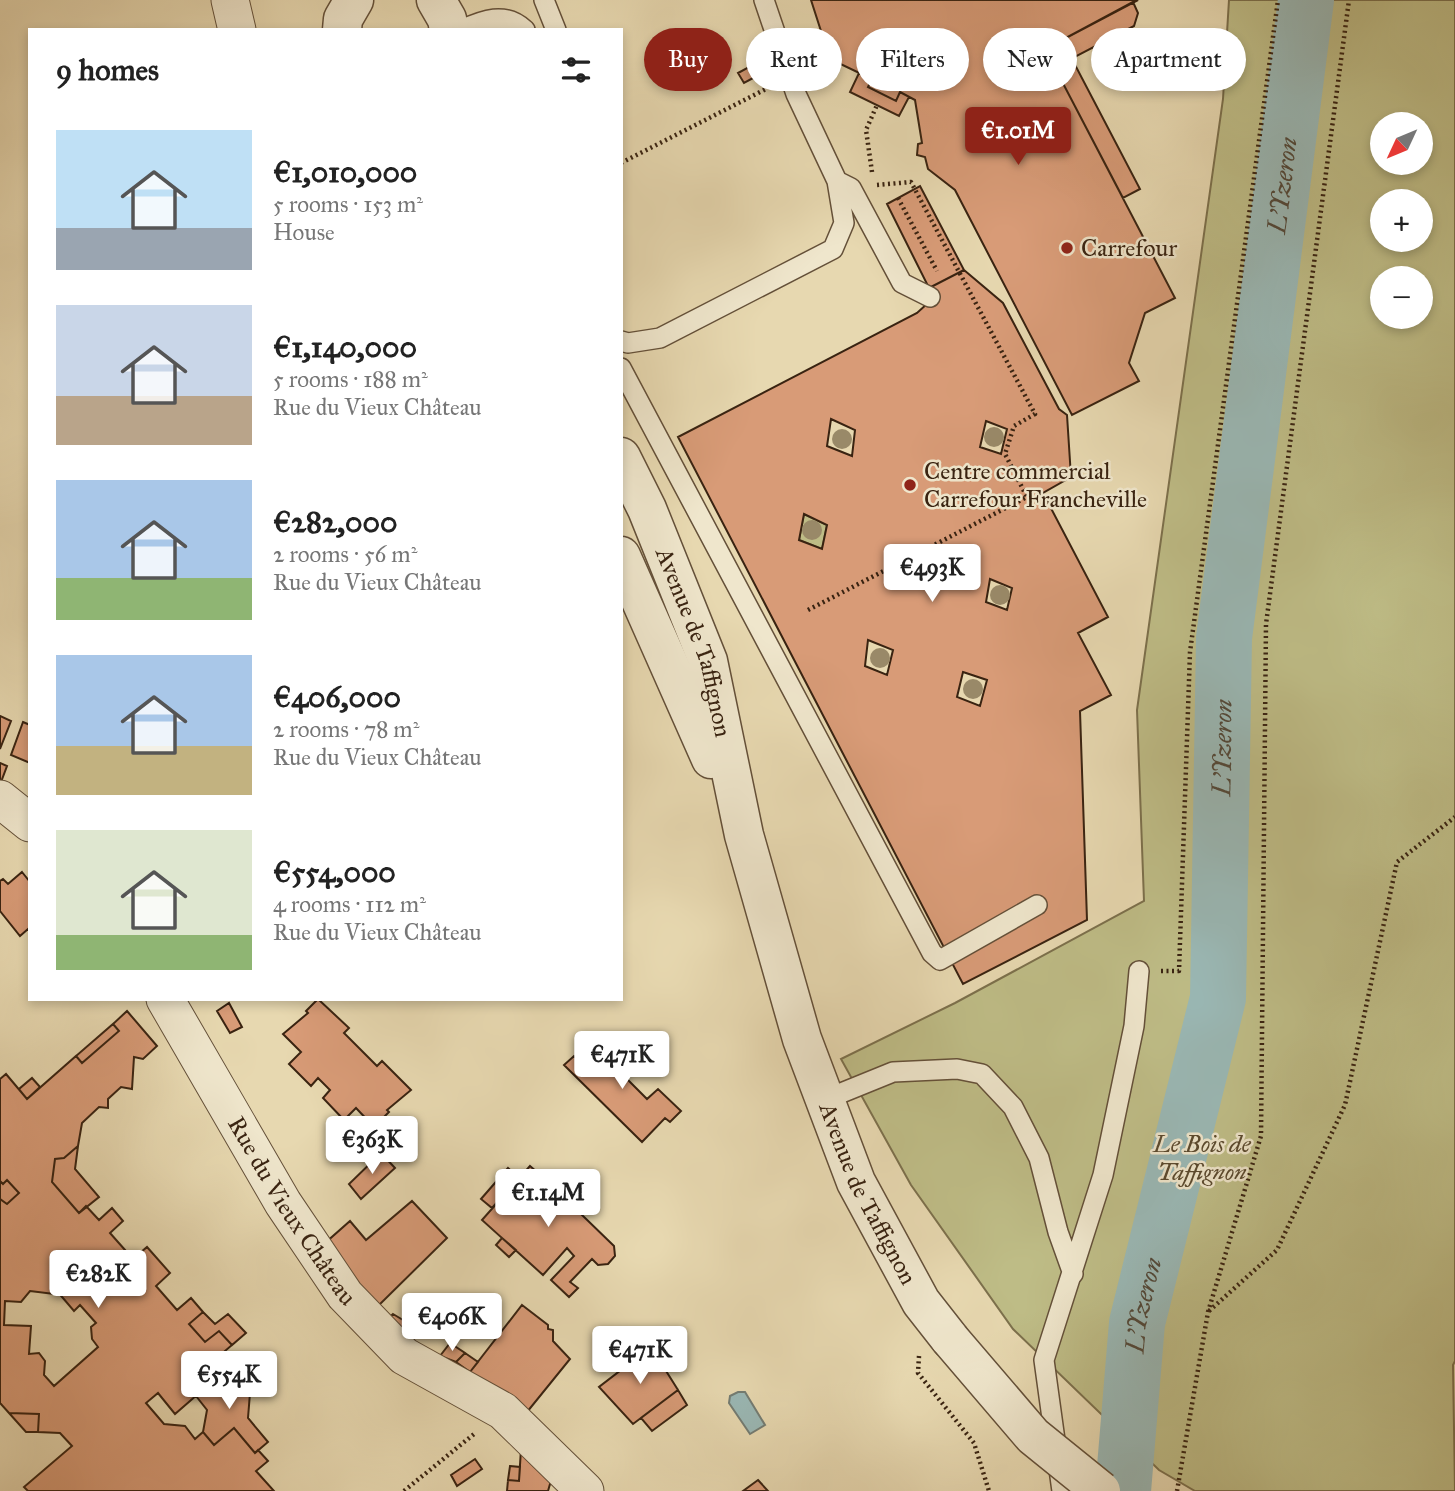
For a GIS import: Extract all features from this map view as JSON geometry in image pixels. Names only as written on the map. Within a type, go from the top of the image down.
[{"type":"street","points":[[230,0],[237,28]]},
{"type":"street","points":[[436,0],[447,19],[449,28]]},
{"type":"street","name":"Avenue de Taffignon","points":[[623,461],[647,509],[708,661],[744,835],[802,1040],[856,1182],[921,1302],[950,1339],[1033,1436],[1101,1491]]},
{"type":"street","name":"Avenue de Taffignon","points":[[623,561],[744,835]]},
{"type":"street","name":"Rue du Vieux Château","points":[[166,1001],[283,1203],[345,1294],[404,1356],[503,1410],[585,1491]]},
{"type":"lane","points":[[544,0],[555,28]]},
{"type":"lane","points":[[764,0],[773,28]]},
{"type":"lane","points":[[465,28],[483,20],[503,17],[522,28]]},
{"type":"lane","points":[[623,342],[660,338],[832,248],[844,223],[837,181],[796,91]]},
{"type":"lane","points":[[837,181],[851,188],[902,283],[930,296]]},
{"type":"lane","points":[[623,372],[932,953],[940,960],[1037,905]]},
{"type":"lane","points":[[1062,1491],[1044,1360],[1103,1175],[1134,1026],[1139,971]]},
{"type":"lane","points":[[824,1100],[893,1072],[957,1069],[982,1074],[1013,1107],[1039,1158],[1073,1274]]},
{"type":"path","points":[[1139,971],[1178,971],[1190,652],[1278,0]]},
{"type":"path","points":[[1177,1491],[1208,1312],[1261,1136],[1266,624],[1349,0]]},
{"type":"path","points":[[623,162],[764,91]]},
{"type":"path","points":[[808,610],[1027,497],[1005,454],[1014,426],[1035,414],[911,181],[876,185]]},
{"type":"path","points":[[898,198],[942,281]]},
{"type":"path","points":[[1208,1312],[1276,1250],[1345,1105],[1397,862],[1455,817]]},
{"type":"path","points":[[404,1491],[503,1410]]},
{"type":"path","points":[[974,1443],[989,1491]]},
{"type":"green space","name":"Le Bois de Taffignon","points":[[1229,0],[1455,0],[1455,1491],[1195,1491],[1159,1470],[1013,1329],[911,1185],[841,1059],[955,1003],[1144,901],[1137,710],[1223,91],[1246,91],[1246,28],[1227,28]]},
{"type":"green space","points":[[804,514],[827,525],[822,549],[799,540]]},
{"type":"water","points":[[745,1392],[765,1425],[750,1434],[729,1403],[730,1396]]},
{"type":"building","name":"Carrefour","points":[[811,0],[1138,0],[1077,32],[1077,28],[983,28],[983,91],[1067,91],[1175,298],[1145,313],[1129,363],[1139,381],[1072,415],[955,190],[928,169],[925,157],[917,155],[918,144],[922,143],[915,100],[900,92],[896,101],[876,91],[969,91],[969,28],[856,28],[856,71],[842,65],[842,28],[820,28]]},
{"type":"building","points":[[1133,2],[1138,13],[1134,26],[1130,28],[1091,28],[1091,49],[1077,56],[1077,32]]},
{"type":"building","points":[[746,69],[746,82],[744,83],[738,73]]},
{"type":"building","points":[[1077,69],[1140,189],[1123,198],[1067,91],[1077,91]]},
{"type":"building","points":[[856,79],[856,91],[876,91],[896,101],[900,92],[909,97],[899,116],[850,92]]},
{"type":"building","points":[[920,186],[964,270],[929,288],[887,204]]},
{"type":"building","points":[[964,270],[1003,303],[1059,409],[1067,415],[1071,477],[1043,493],[1108,617],[1078,633],[1111,695],[1080,711],[1087,920],[963,984],[678,437],[917,313],[928,303],[929,288]],"holes":[[[831,419],[855,430],[852,456],[827,446]],[[986,421],[1007,429],[1001,454],[980,447]],[[804,514],[827,525],[822,549],[799,540]],[[990,579],[1012,588],[1007,610],[986,602]],[[868,640],[893,650],[887,675],[865,666]],[[963,672],[987,680],[980,706],[957,697]]]},
{"type":"building","points":[[0,716],[11,721],[0,749]]},
{"type":"building","points":[[23,722],[28,724],[28,762],[11,755]]},
{"type":"building","points":[[0,763],[7,766],[1,782],[0,782]]},
{"type":"building","points":[[22,872],[28,880],[28,929],[20,936],[0,911],[0,881],[3,879],[8,884]]},
{"type":"building","points":[[316,1001],[320,1001],[349,1028],[344,1033],[377,1066],[382,1061],[411,1090],[387,1110],[389,1112],[374,1127],[356,1108],[344,1120],[323,1098],[330,1090],[318,1078],[311,1086],[289,1064],[301,1052],[283,1034],[308,1013],[306,1011]]},
{"type":"building","points":[[229,1003],[242,1027],[230,1033],[217,1011]]},
{"type":"building","points":[[127,1011],[157,1046],[143,1059],[134,1057],[132,1089],[121,1087],[108,1099],[108,1108],[99,1107],[82,1123],[78,1146],[64,1158],[55,1159],[52,1182],[79,1213],[86,1206],[99,1220],[112,1208],[123,1221],[110,1233],[133,1259],[147,1247],[170,1273],[156,1286],[177,1310],[191,1298],[203,1312],[189,1324],[205,1342],[219,1331],[232,1345],[218,1357],[228,1368],[175,1414],[158,1393],[146,1403],[164,1424],[185,1426],[195,1439],[203,1432],[214,1445],[234,1428],[255,1453],[258,1450],[268,1461],[256,1471],[274,1491],[28,1491],[24,1487],[72,1446],[60,1433],[38,1432],[39,1414],[9,1413],[0,1403],[0,1199],[7,1204],[19,1193],[7,1180],[3,1184],[0,1181],[0,1079],[6,1074],[27,1099],[76,1056],[82,1063],[119,1031],[113,1024]],"holes":[[[30,1291],[54,1294],[57,1291],[74,1311],[80,1305],[96,1323],[91,1327],[92,1339],[98,1347],[54,1386],[44,1375],[45,1361],[39,1353],[29,1354],[31,1326],[4,1325],[5,1301],[21,1302]]]},
{"type":"building","points":[[113,1024],[119,1031],[82,1063],[76,1056]]},
{"type":"building","points":[[603,1039],[608,1044],[612,1040],[618,1046],[614,1049],[625,1060],[617,1069],[647,1099],[658,1089],[681,1111],[670,1122],[665,1118],[642,1142],[564,1065],[574,1056],[583,1064]]},
{"type":"building","points":[[32,1078],[40,1087],[27,1099],[19,1089]]},
{"type":"building","points":[[78,1146],[75,1169],[99,1197],[79,1213],[52,1182],[55,1159],[64,1158]]},
{"type":"building","points":[[381,1153],[395,1168],[361,1199],[349,1184]]},
{"type":"building","points":[[530,1166],[584,1213],[582,1215],[614,1246],[615,1256],[608,1264],[598,1265],[592,1259],[570,1282],[578,1288],[569,1297],[551,1280],[574,1256],[567,1248],[543,1275],[482,1220]]},
{"type":"building","points":[[508,1168],[519,1178],[492,1208],[481,1199]]},
{"type":"building","points":[[7,1180],[19,1193],[7,1204],[0,1199],[0,1181],[3,1184]]},
{"type":"building","points":[[412,1201],[447,1238],[374,1310],[324,1244],[350,1221],[366,1240]]},
{"type":"building","points":[[502,1238],[516,1250],[509,1257],[496,1245]]},
{"type":"building","points":[[522,1305],[548,1325],[548,1329],[553,1330],[553,1341],[570,1359],[523,1417],[470,1372]]},
{"type":"building","points":[[203,1312],[215,1324],[228,1314],[246,1333],[232,1345],[219,1331],[205,1342],[189,1324]]},
{"type":"building","points":[[393,1314],[408,1323],[402,1334],[385,1321]]},
{"type":"building","points":[[450,1343],[465,1353],[456,1362],[440,1356]]},
{"type":"building","points":[[651,1347],[678,1390],[633,1424],[599,1387]]},
{"type":"building","points":[[465,1353],[478,1362],[470,1372],[456,1362]]},
{"type":"building","points":[[228,1368],[250,1393],[248,1418],[268,1442],[255,1453],[234,1428],[214,1445],[203,1432],[207,1410],[196,1396]]},
{"type":"building","points":[[678,1390],[687,1405],[652,1431],[641,1418]]},
{"type":"building","points":[[9,1413],[39,1414],[38,1432],[26,1432]]},
{"type":"building","points":[[521,1449],[552,1477],[548,1491],[507,1491],[508,1480],[519,1481]]},
{"type":"building","points":[[475,1459],[482,1469],[457,1486],[451,1475]]},
{"type":"building","points":[[510,1466],[520,1467],[519,1481],[508,1480]]},
{"type":"building","points":[[758,1480],[768,1491],[743,1491]]},
{"type":"waterway","name":"L'Yzeron","points":[[1123,1491],[1137,1323],[1218,998],[1224,638],[1306,0]]},
{"type":"place","name":"Carrefour","points":[[1067,248]]},
{"type":"place","name":"Centre commercial Carrefour Francheville","points":[[910,485]]}]
